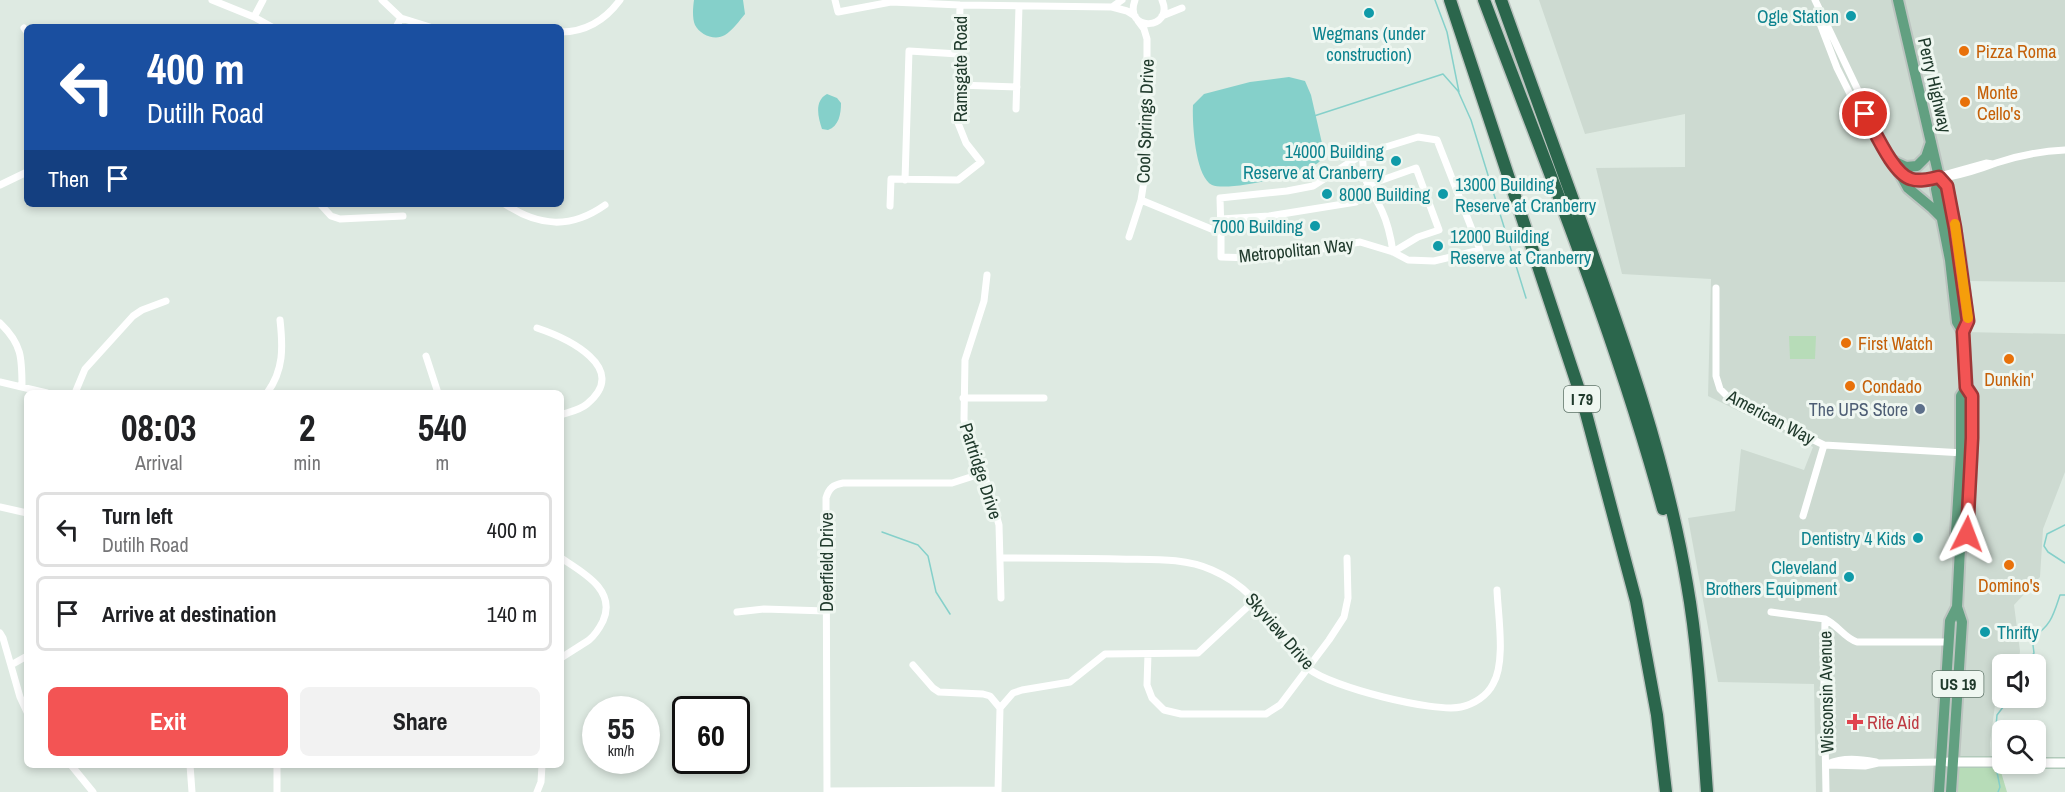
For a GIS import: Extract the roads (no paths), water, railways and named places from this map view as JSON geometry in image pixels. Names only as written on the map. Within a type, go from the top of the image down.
[{"type":"highway","name":"I 79","points":[[1450,0],[1586,413],[1636,601],[1657,715],[1666,792]]},
{"type":"highway","name":"I 79","points":[[1484,0],[1614,349],[1646,446],[1675,560],[1700,705],[1707,792]]},
{"type":"highway","points":[[1501,0],[1599,272],[1658,451],[1687,584],[1700,705]]},
{"type":"main road","name":"Perry Highway","points":[[1899,0],[1939,177],[1936,189],[1943,220],[1957,322],[1963,332]]},
{"type":"main road","points":[[1891,160],[1906,167],[1917,166],[1926,157],[1931,142]]},
{"type":"main road","points":[[1898,170],[1908,188],[1932,207],[1943,220]]},
{"type":"main road","name":"Perry Highway","points":[[1939,177],[1947,186],[1960,253],[1968,321],[1963,332],[1966,387],[1961,396],[1966,452],[1967,534],[1960,548],[1957,607],[1962,622],[1951,792]]},
{"type":"main road","name":"Perry Highway","points":[[1939,792],[1950,621],[1957,607]]},
{"type":"street","points":[[212,0],[267,24]]},
{"type":"street","points":[[254,17],[263,0]]},
{"type":"street","points":[[382,0],[401,18],[420,24]]},
{"type":"street","points":[[564,32],[591,26],[602,19],[620,0]]},
{"type":"street","points":[[836,0],[838,12],[891,1],[960,5],[998,3],[1019,6],[1112,7],[1127,11],[1137,19],[1149,24],[1160,18],[1164,9],[1162,0]]},
{"type":"street","points":[[1112,7],[1122,0]]},
{"type":"street","points":[[1135,0],[1132,7],[1137,19]]},
{"type":"street","name":"Cool Springs Drive","points":[[1147,39],[1152,27],[1160,18],[1182,8],[1162,0]]},
{"type":"street","points":[[1815,0],[1865,105],[1865,114],[1891,160],[1906,177],[1914,180],[1952,177],[2046,152],[2065,150]]},
{"type":"street","name":"Ramsgate Road","points":[[905,180],[958,180],[981,162],[959,128],[960,5]]},
{"type":"street","points":[[1016,108],[1019,6]]},
{"type":"street","points":[[398,24],[401,18]]},
{"type":"street","name":"Cool Springs Drive","points":[[1129,237],[1141,200],[1147,162],[1147,39],[1137,19]]},
{"type":"street","points":[[890,206],[891,179],[905,180],[909,51],[959,54]]},
{"type":"street","points":[[958,85],[1017,87]]},
{"type":"street","name":"Metropolitan Way","points":[[1418,137],[1437,140],[1480,250],[1434,261],[1408,260],[1393,252],[1360,242],[1300,253],[1252,258],[1221,257],[1221,219],[1221,198],[1313,186],[1363,154],[1418,137]]},
{"type":"street","points":[[1363,154],[1362,172],[1382,211],[1390,233],[1393,252]]},
{"type":"street","name":"Metropolitan Way","points":[[1221,219],[1269,216],[1356,202],[1368,185],[1416,168],[1438,230],[1418,237],[1393,252]]},
{"type":"street","points":[[0,184],[24,173]]},
{"type":"street","name":"Metropolitan Way","points":[[1141,200],[1221,233]]},
{"type":"street","points":[[510,207],[526,216],[553,223],[591,216],[605,205]]},
{"type":"street","points":[[323,207],[331,216],[340,219],[403,216]]},
{"type":"street","name":"Partridge Drive","points":[[987,275],[984,301],[965,360],[963,398],[968,442],[983,473],[999,525],[1001,598]]},
{"type":"street","name":"American Way","points":[[1716,288],[1715,371],[1720,389],[1734,401],[1824,445],[1966,452]]},
{"type":"street","points":[[76,390],[85,369],[133,316],[166,301]]},
{"type":"street","points":[[270,390],[282,364],[280,320]]},
{"type":"street","points":[[0,323],[14,338],[19,348],[22,360],[22,387]]},
{"type":"street","points":[[537,328],[562,337],[577,346],[594,361],[602,372],[602,385],[585,406],[564,414]]},
{"type":"street","points":[[426,356],[437,390]]},
{"type":"street","points":[[0,382],[34,390]]},
{"type":"street","points":[[963,398],[1044,398]]},
{"type":"street","points":[[1803,516],[1824,445]]},
{"type":"street","name":"Deerfield Drive","points":[[827,791],[826,498],[832,487],[843,483],[952,483],[983,473]]},
{"type":"street","points":[[0,507],[24,512]]},
{"type":"street","name":"Skyview Drive","points":[[1000,558],[1179,561],[1196,564],[1222,575],[1256,599],[1308,668],[1335,682],[1373,695],[1447,708],[1475,702],[1487,694],[1498,674],[1500,650],[1497,590]]},
{"type":"street","points":[[1149,654],[1147,685],[1152,699],[1164,710],[1181,714],[1266,714],[1280,705],[1344,617],[1348,598],[1347,558]]},
{"type":"street","points":[[564,560],[601,588],[606,614],[597,632],[564,656]]},
{"type":"street","points":[[999,708],[1013,693],[1070,682],[1105,654],[1197,653],[1256,599]]},
{"type":"street","points":[[737,612],[764,609],[826,611]]},
{"type":"street","points":[[1771,612],[1825,619],[1857,642],[1948,642]]},
{"type":"street","name":"Wisconsin Avenue","points":[[1825,619],[1826,792]]},
{"type":"street","points":[[0,633],[24,706]]},
{"type":"street","points":[[11,665],[24,658]]},
{"type":"street","points":[[827,791],[998,791],[999,708],[990,696],[984,694],[939,692],[913,665]]},
{"type":"street","name":"Wisconsin Avenue","points":[[1827,765],[1838,760],[1865,760],[1878,763],[1941,762]]},
{"type":"street","points":[[1941,762],[1992,762]]},
{"type":"street","points":[[2046,762],[2065,763]]},
{"type":"street","points":[[73,768],[93,792]]},
{"type":"street","points":[[190,768],[192,792]]},
{"type":"street","points":[[277,768],[277,792]]},
{"type":"street","points":[[537,792],[541,782],[542,768]]},
{"type":"water","points":[[694,0],[743,0],[745,14],[725,35],[708,36],[700,32],[695,25]]},
{"type":"water","points":[[1289,77],[1305,81],[1311,95],[1324,152],[1321,160],[1300,171],[1268,180],[1234,186],[1212,185],[1206,180],[1198,161],[1193,105],[1204,94],[1250,82]]},
{"type":"water","points":[[827,94],[837,98],[841,103],[839,119],[835,126],[828,130],[822,129],[818,110],[820,101]]},
{"type":"waterway","points":[[1435,0],[1447,32],[1459,92]]},
{"type":"waterway","points":[[1314,116],[1443,74],[1458,91],[1471,120],[1526,298]]},
{"type":"waterway","points":[[2065,525],[2047,534],[2044,546],[2048,552],[2065,563]]},
{"type":"waterway","points":[[882,532],[918,545],[928,556],[936,592],[950,614]]},
{"type":"waterway","points":[[2033,654],[2032,637],[2048,624],[2060,595],[2065,595]]},
{"type":"waterway","points":[[1997,720],[2002,708]]},
{"type":"waterway","points":[[1997,774],[2000,787],[1998,792]]},
{"type":"place","name":"Wegmans (under construction)","points":[[1369,13]]},
{"type":"place","name":"Ogle Station","points":[[1851,16]]},
{"type":"place","name":"Pizza Roma","points":[[1964,51]]},
{"type":"place","name":"Monte Cello's","points":[[1965,102]]},
{"type":"place","name":"14000 Building Reserve at Cranberry","points":[[1396,161]]},
{"type":"place","name":"8000 Building","points":[[1327,194]]},
{"type":"place","name":"13000 Building Reserve at Cranberry","points":[[1443,194]]},
{"type":"place","name":"7000 Building","points":[[1315,226]]},
{"type":"place","name":"12000 Building Reserve at Cranberry","points":[[1438,246]]},
{"type":"place","name":"First Watch","points":[[1846,343]]},
{"type":"place","name":"Dunkin'","points":[[2009,359]]},
{"type":"place","name":"Condado","points":[[1850,386]]},
{"type":"place","name":"The UPS Store","points":[[1920,409]]},
{"type":"place","name":"Dentistry 4 Kids","points":[[1918,538]]},
{"type":"place","name":"Domino's","points":[[2009,565]]},
{"type":"place","name":"Cleveland Brothers Equipment","points":[[1849,577]]},
{"type":"place","name":"Thrifty","points":[[1985,632]]},
{"type":"place","name":"Rite Aid","points":[[1855,722]]}]
